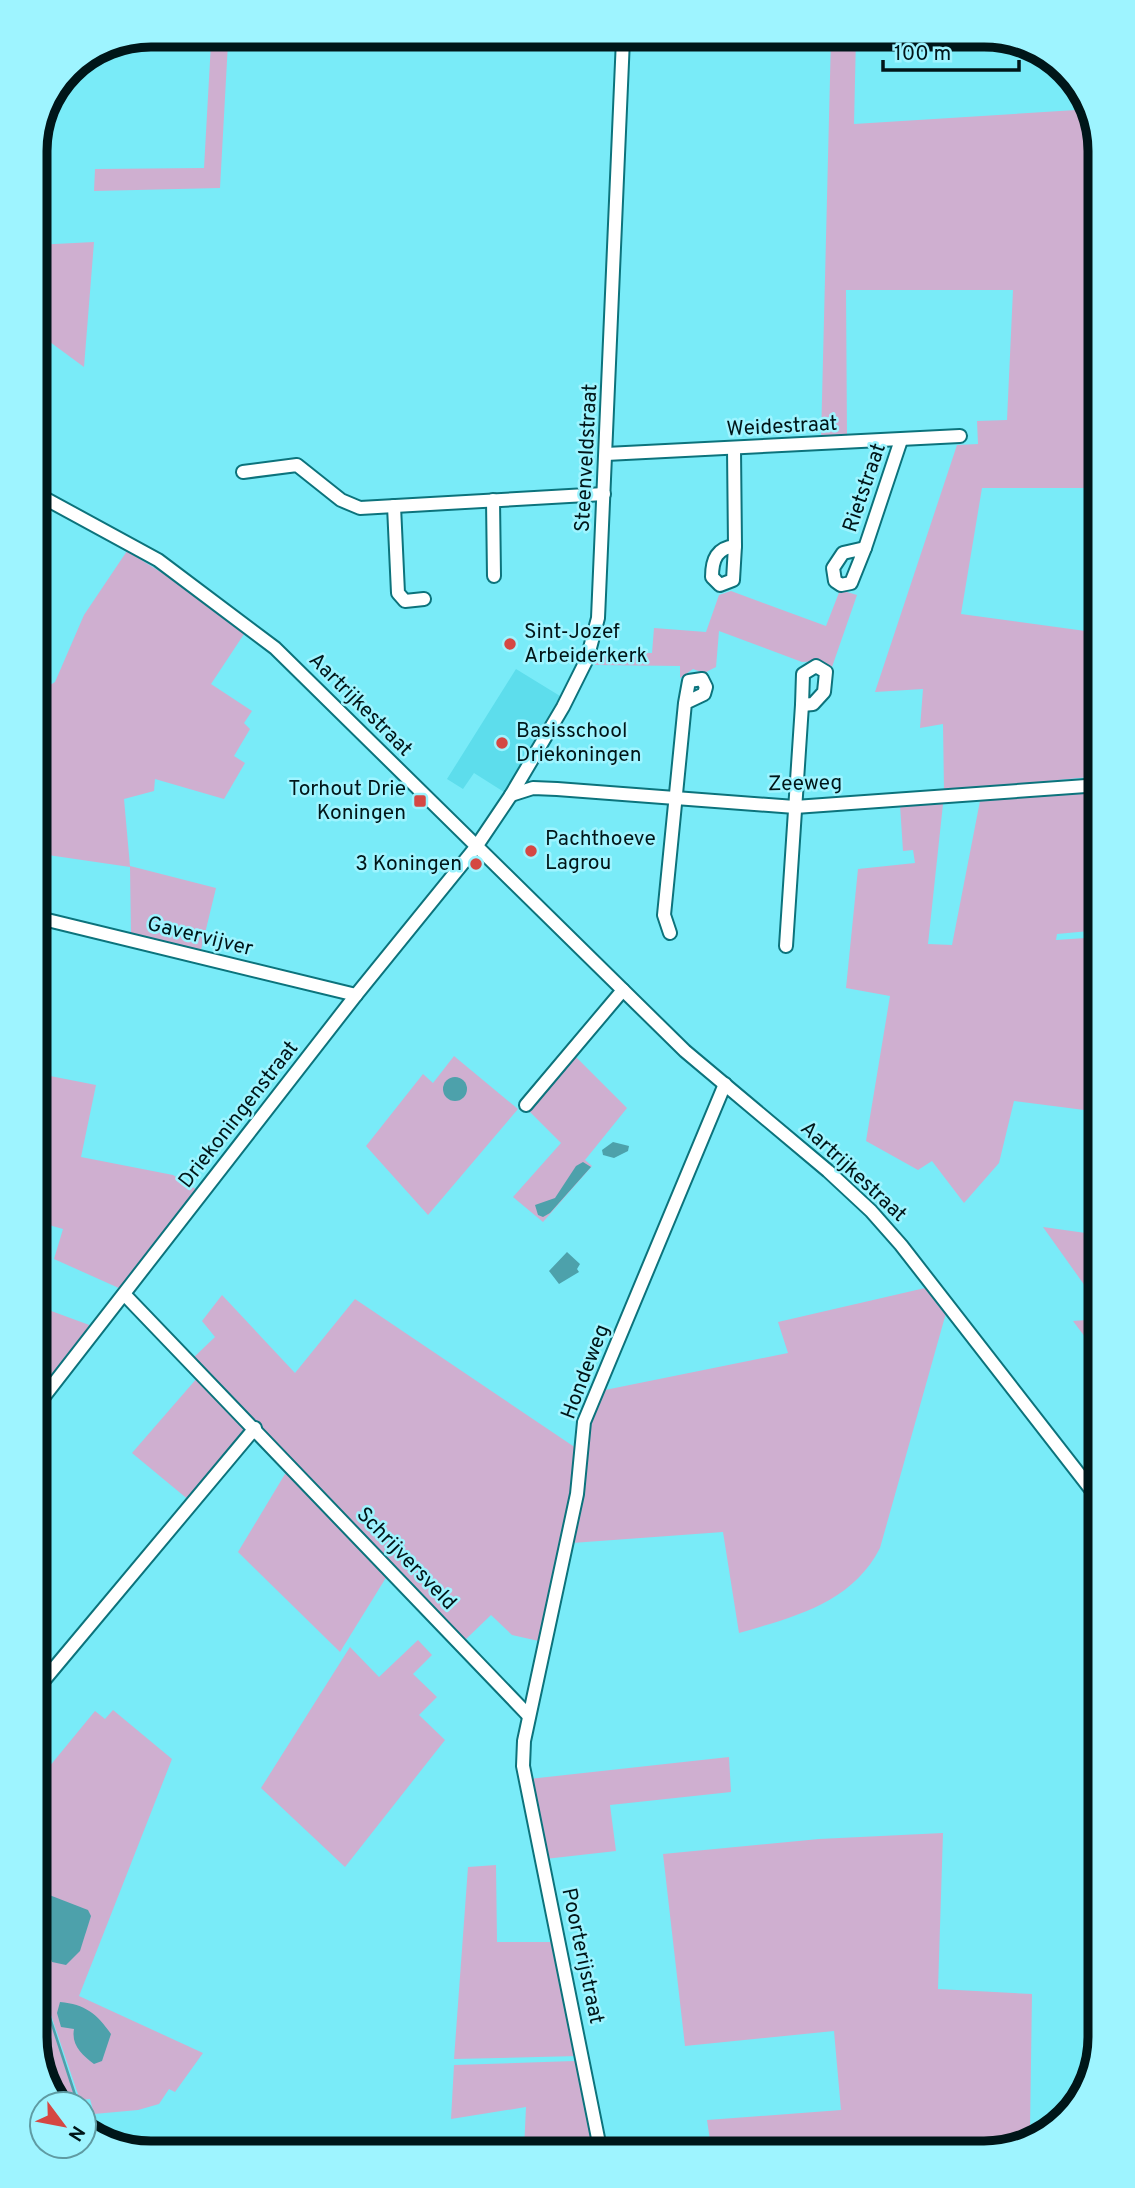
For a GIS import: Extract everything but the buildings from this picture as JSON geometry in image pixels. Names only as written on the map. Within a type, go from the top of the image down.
[{"type":"street","name":"Steenveldstraat","points":[[476,847],[512,795],[563,707],[590,650],[598,618],[623,47]]},
{"type":"street","name":"Weidestraat","points":[[606,454],[960,436]]},
{"type":"street","name":"Rietstraat","points":[[865,548],[901,440]]},
{"type":"street","points":[[734,449],[735,546]]},
{"type":"street","points":[[243,472],[297,465],[341,500],[360,508],[604,494]]},
{"type":"street","name":"Aartrijkestraat","points":[[47,499],[158,560],[275,648],[685,1051],[871,1211],[1088,1486]]},
{"type":"street","points":[[493,500],[494,576]]},
{"type":"street","points":[[394,506],[398,593],[405,601],[424,599]]},
{"type":"street","points":[[670,933],[664,915],[685,703]]},
{"type":"street","points":[[786,946],[802,705]]},
{"type":"street","name":"Zeeweg","points":[[512,795],[533,788],[795,807],[1088,786]]},
{"type":"street","name":"Driekoningenstraat","points":[[47,1393],[356,995],[476,847]]},
{"type":"street","name":"Gavervijver","points":[[47,921],[356,995]]},
{"type":"street","points":[[526,1105],[623,990]]},
{"type":"street","name":"Hondeweg","points":[[524,1772],[524,1741],[577,1494],[584,1422],[725,1084]]},
{"type":"street","name":"Schrijversveld","points":[[124,1294],[529,1716]]},
{"type":"street","points":[[47,1677],[255,1428]]},
{"type":"street","name":"Poorterijstraat","points":[[524,1772],[599,2141]]},
{"type":"shaded area","points":[[211,47],[228,47],[220,188],[94,191],[95,169],[204,168]]},
{"type":"shaded area","points":[[831,47],[856,47],[854,124],[1079,110],[1086,131],[1088,151],[1088,488],[982,488],[961,614],[1088,631],[1088,777],[944,791],[943,724],[920,728],[923,689],[875,692],[957,445],[978,444],[977,421],[1007,420],[1013,290],[846,290],[847,436],[821,439]]},
{"type":"shaded area","points":[[94,242],[84,367],[47,340],[47,244]]},
{"type":"shaded area","points":[[127,551],[220,609],[246,631],[211,684],[252,711],[244,723],[250,729],[234,756],[245,763],[224,799],[155,779],[154,791],[124,799],[130,866],[216,888],[200,954],[131,936],[130,867],[47,855],[47,703],[50,685],[55,682],[84,615]]},
{"type":"shaded area","points":[[840,590],[857,595],[832,667],[820,661],[802,662],[719,631],[716,667],[704,673],[693,669],[680,678],[680,666],[595,665],[597,651],[652,653],[654,628],[706,632],[719,595],[731,591],[826,626]]},
{"type":"shaded area","name":"Basisschool Driekoningen","points":[[516,669],[560,696],[504,792],[474,773],[463,789],[447,779]]},
{"type":"shaded area","points":[[1088,793],[1088,931],[1057,934],[1056,940],[1088,938],[1088,1110],[1014,1101],[999,1163],[964,1203],[932,1161],[918,1170],[866,1141],[890,996],[846,988],[858,869],[915,863],[913,850],[903,851],[900,805],[943,804],[928,944],[952,945],[980,801]]},
{"type":"shaded area","points":[[573,1054],[627,1108],[585,1160],[592,1166],[543,1222],[513,1197],[561,1143],[526,1108]]},
{"type":"shaded area","points":[[454,1056],[518,1109],[428,1215],[366,1146],[423,1074],[433,1083]]},
{"type":"shaded area","points":[[47,1075],[96,1085],[81,1157],[173,1175],[199,1191],[121,1289],[54,1259],[63,1229],[47,1224]]},
{"type":"shaded area","points":[[455,1077],[466,1084],[467,1089],[460,1100],[455,1101],[444,1094],[443,1089],[450,1078]]},
{"type":"shaded area","points":[[613,1142],[629,1146],[628,1151],[614,1158],[603,1155],[602,1150]]},
{"type":"shaded area","points":[[583,1162],[591,1167],[550,1213],[543,1217],[538,1215],[535,1205],[555,1198],[576,1166]]},
{"type":"shaded area","points":[[1043,1227],[1088,1233],[1088,1290]]},
{"type":"shaded area","points":[[567,1252],[580,1264],[577,1269],[579,1272],[559,1284],[549,1271]]},
{"type":"shaded area","points":[[925,1288],[946,1313],[880,1548],[868,1567],[838,1595],[800,1614],[739,1633],[723,1532],[572,1543],[584,1489],[587,1428],[600,1391],[788,1353],[778,1322]]},
{"type":"shaded area","points":[[222,1295],[295,1373],[355,1299],[576,1448],[576,1479],[543,1642],[512,1635],[491,1615],[464,1641],[191,1360],[215,1337],[202,1321]]},
{"type":"shaded area","points":[[47,1309],[92,1326],[47,1383]]},
{"type":"shaded area","points":[[1088,1320],[1088,1341],[1073,1321]]},
{"type":"shaded area","points":[[198,1377],[250,1431],[190,1501],[132,1453]]},
{"type":"shaded area","points":[[288,1469],[387,1576],[340,1652],[238,1552]]},
{"type":"shaded area","points":[[418,1640],[432,1655],[413,1674],[437,1697],[419,1715],[445,1740],[345,1867],[261,1788],[350,1647],[379,1677]]},
{"type":"shaded area","points":[[113,1710],[172,1759],[79,1996],[203,2053],[175,2092],[169,2089],[159,2104],[138,2110],[98,2114],[98,2090],[77,2090],[47,2003],[47,1769],[95,1711],[105,1719]]},
{"type":"shaded area","points":[[729,1757],[731,1792],[610,1805],[616,1851],[545,1859],[529,1779]]},
{"type":"shaded area","points":[[943,1833],[938,1989],[1032,1994],[1030,2130],[1004,2139],[984,2141],[710,2141],[707,2120],[841,2110],[834,2031],[685,2046],[663,1854],[819,1839]]},
{"type":"shaded area","points":[[496,1865],[497,1942],[556,1942],[579,2056],[454,2059],[468,1867]]},
{"type":"shaded area","points":[[47,1894],[88,1910],[91,1916],[80,1951],[66,1965],[52,1962],[47,1948]]},
{"type":"shaded area","points":[[60,2002],[90,2011],[111,2034],[102,2061],[94,2064],[90,2061],[76,2045],[74,2029],[61,2027],[57,2013]]},
{"type":"shaded area","points":[[47,2013],[74,2088],[62,2090],[55,2077],[49,2057]]},
{"type":"shaded area","points":[[574,2061],[579,2064],[596,2141],[524,2141],[526,2107],[451,2119],[454,2065]]},
{"type":"waterway","points":[[47,2009],[73,2090]]},
{"type":"place","name":"Sint-Jozef Arbeiderkerk","points":[[510,644]]},
{"type":"place","name":"Basisschool Driekoningen","points":[[502,743]]},
{"type":"place","name":"Torhout Drie Koningen","points":[[420,801]]},
{"type":"place","name":"Pachthoeve Lagrou","points":[[531,851]]},
{"type":"place","name":"3 Koningen","points":[[476,864]]}]
